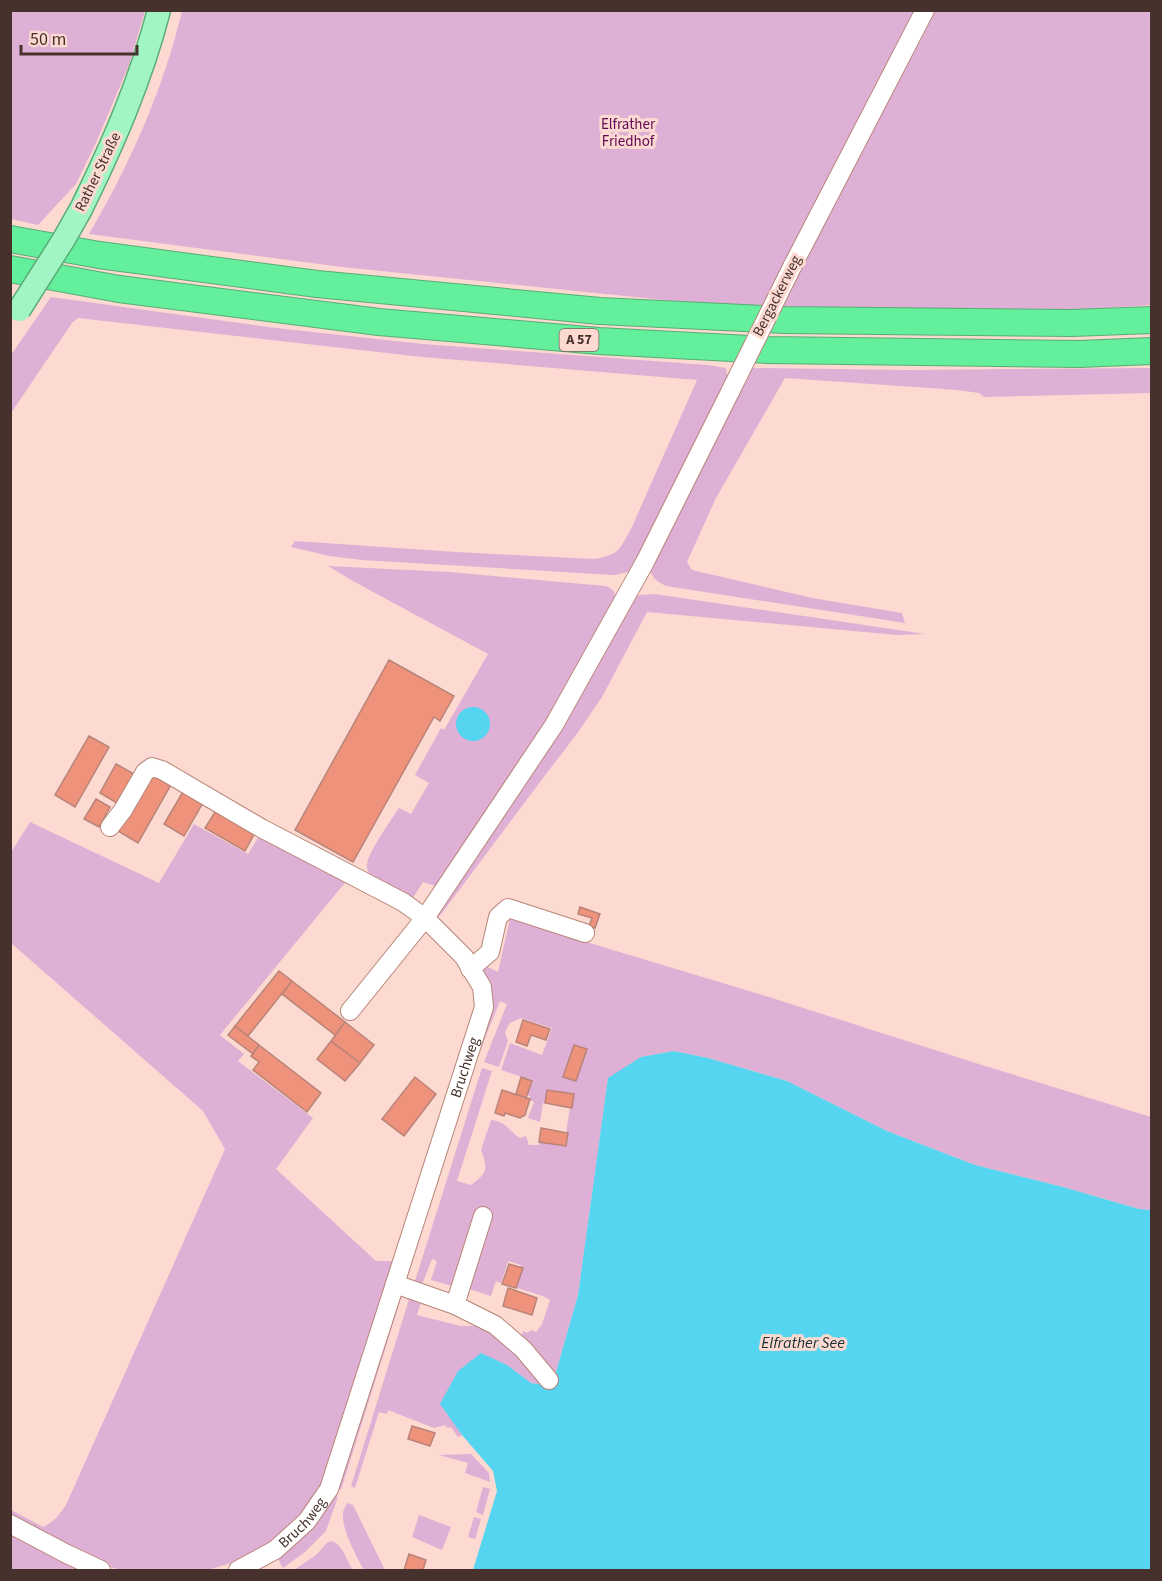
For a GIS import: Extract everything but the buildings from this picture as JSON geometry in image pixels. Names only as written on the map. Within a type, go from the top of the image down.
[{"type":"highway","name":"A 57","points":[[10,239],[99,255],[317,284],[600,311],[784,320],[1072,323],[1152,320]]},
{"type":"highway","name":"A 57","points":[[10,269],[119,289],[379,322],[599,341],[769,350],[1079,354],[1152,351]]},
{"type":"main road","name":"Rather Straße","points":[[15,316],[81,209],[120,126],[159,10]]},
{"type":"street","name":"Bergackerweg","points":[[425,918],[554,725],[633,584],[792,267],[925,10]]},
{"type":"street","name":"Bruchweg","points":[[110,827],[123,810],[145,772],[152,767],[162,771],[261,828],[403,902],[425,918],[464,957],[482,987],[484,1007],[329,1489],[307,1521],[275,1550],[238,1570]]},
{"type":"street","points":[[470,969],[490,952],[498,917],[508,908],[585,933]]},
{"type":"street","points":[[350,1011],[425,918]]},
{"type":"street","points":[[455,1305],[483,1216]]},
{"type":"street","points":[[395,1284],[455,1305],[495,1325],[523,1349],[549,1380]]},
{"type":"street","points":[[10,1524],[100,1570]]},
{"type":"green space","name":"Elfrather Friedhof","points":[[1147,10],[1151,14],[1151,305],[1072,310],[742,308],[342,267],[89,234],[144,126],[165,69],[182,11]]},
{"type":"green space","points":[[10,11],[145,11],[129,65],[76,184],[38,225],[11,219]]},
{"type":"green space","points":[[51,297],[276,328],[423,344],[708,365],[726,368],[727,374],[731,376],[631,571],[615,575],[362,560],[329,556],[291,547],[295,541],[594,559],[609,556],[621,547],[631,529],[697,380],[422,357],[78,318],[72,323],[11,413],[11,355]]},
{"type":"green space","points":[[753,368],[908,370],[1151,368],[1151,393],[984,397],[979,393],[957,390],[785,378],[716,498],[687,562],[692,570],[812,598],[902,613],[905,623],[666,586],[652,575],[650,569],[738,389],[742,390]]},
{"type":"green space","points":[[328,566],[450,572],[605,586],[613,591],[617,600],[545,729],[435,886],[423,882],[411,901],[372,877],[367,864],[372,851],[399,808],[411,814],[429,783],[415,775],[441,728],[444,730],[488,654]]},
{"type":"green space","points":[[655,594],[925,634],[897,635],[647,612],[602,697],[439,917],[437,914],[631,601],[639,595]]},
{"type":"green space","points":[[30,822],[159,883],[194,824],[248,854],[261,833],[348,879],[220,1035],[244,1054],[238,1061],[313,1118],[276,1169],[376,1261],[396,1261],[323,1485],[278,1538],[247,1558],[208,1570],[113,1568],[84,1556],[11,1515],[11,1510],[43,1527],[56,1518],[66,1505],[225,1149],[203,1111],[11,943],[10,854]]},
{"type":"green space","points":[[510,919],[769,997],[1151,1117],[1151,1210],[1139,1209],[975,1165],[887,1131],[787,1081],[708,1058],[674,1051],[641,1057],[608,1079],[578,1295],[556,1372],[521,1339],[523,1331],[536,1332],[542,1324],[550,1300],[514,1287],[521,1265],[508,1261],[501,1283],[496,1281],[491,1296],[431,1280],[437,1261],[432,1259],[421,1287],[414,1284],[482,1068],[492,1071],[457,1181],[471,1185],[481,1177],[485,1170],[481,1150],[491,1120],[504,1125],[520,1138],[526,1136],[529,1145],[539,1145],[542,1130],[566,1133],[570,1107],[543,1103],[540,1122],[528,1118],[534,1102],[529,1100],[530,1096],[527,1095],[531,1080],[501,1070],[510,1043],[542,1055],[552,1028],[521,1018],[510,1023],[505,1032],[508,1041],[499,1067],[484,1062],[507,1004],[500,1001],[479,1053],[472,1051],[491,998],[482,964],[498,972]]},
{"type":"green space","points":[[474,1065],[341,1490],[335,1488]]},
{"type":"green space","points":[[411,1293],[423,1296],[417,1315],[461,1326],[479,1326],[515,1348],[544,1385],[531,1383],[454,1423],[462,1435],[458,1437],[451,1427],[448,1428],[445,1425],[434,1428],[388,1410],[387,1414],[379,1412],[355,1488],[351,1486]]},
{"type":"green space","points":[[471,1454],[489,1473],[490,1482],[465,1473],[468,1463],[439,1455]]},
{"type":"green space","points":[[483,1487],[490,1489],[483,1515],[476,1512]]},
{"type":"green space","points":[[330,1494],[338,1497],[326,1531],[305,1552],[283,1568],[278,1559],[307,1533]]},
{"type":"green space","points":[[347,1503],[353,1505],[385,1570],[364,1570],[344,1526],[343,1512]]},
{"type":"green space","points":[[419,1515],[451,1527],[442,1550],[412,1537]]},
{"type":"green space","points":[[474,1517],[481,1519],[475,1539],[468,1537]]},
{"type":"green space","points":[[11,1534],[86,1570],[11,1570]]},
{"type":"green space","points":[[332,1541],[342,1550],[353,1570],[294,1570],[316,1555],[328,1542]]},
{"type":"water","points":[[473,707],[485,712],[490,724],[485,736],[473,741],[461,736],[456,724],[461,712]]},
{"type":"water","name":"Elfrather See","points":[[674,1051],[708,1058],[787,1081],[887,1131],[975,1165],[1139,1209],[1151,1210],[1151,1570],[473,1570],[497,1491],[493,1471],[462,1435],[440,1404],[458,1371],[481,1353],[507,1365],[531,1383],[544,1385],[556,1372],[578,1295],[608,1078],[641,1057]]}]
